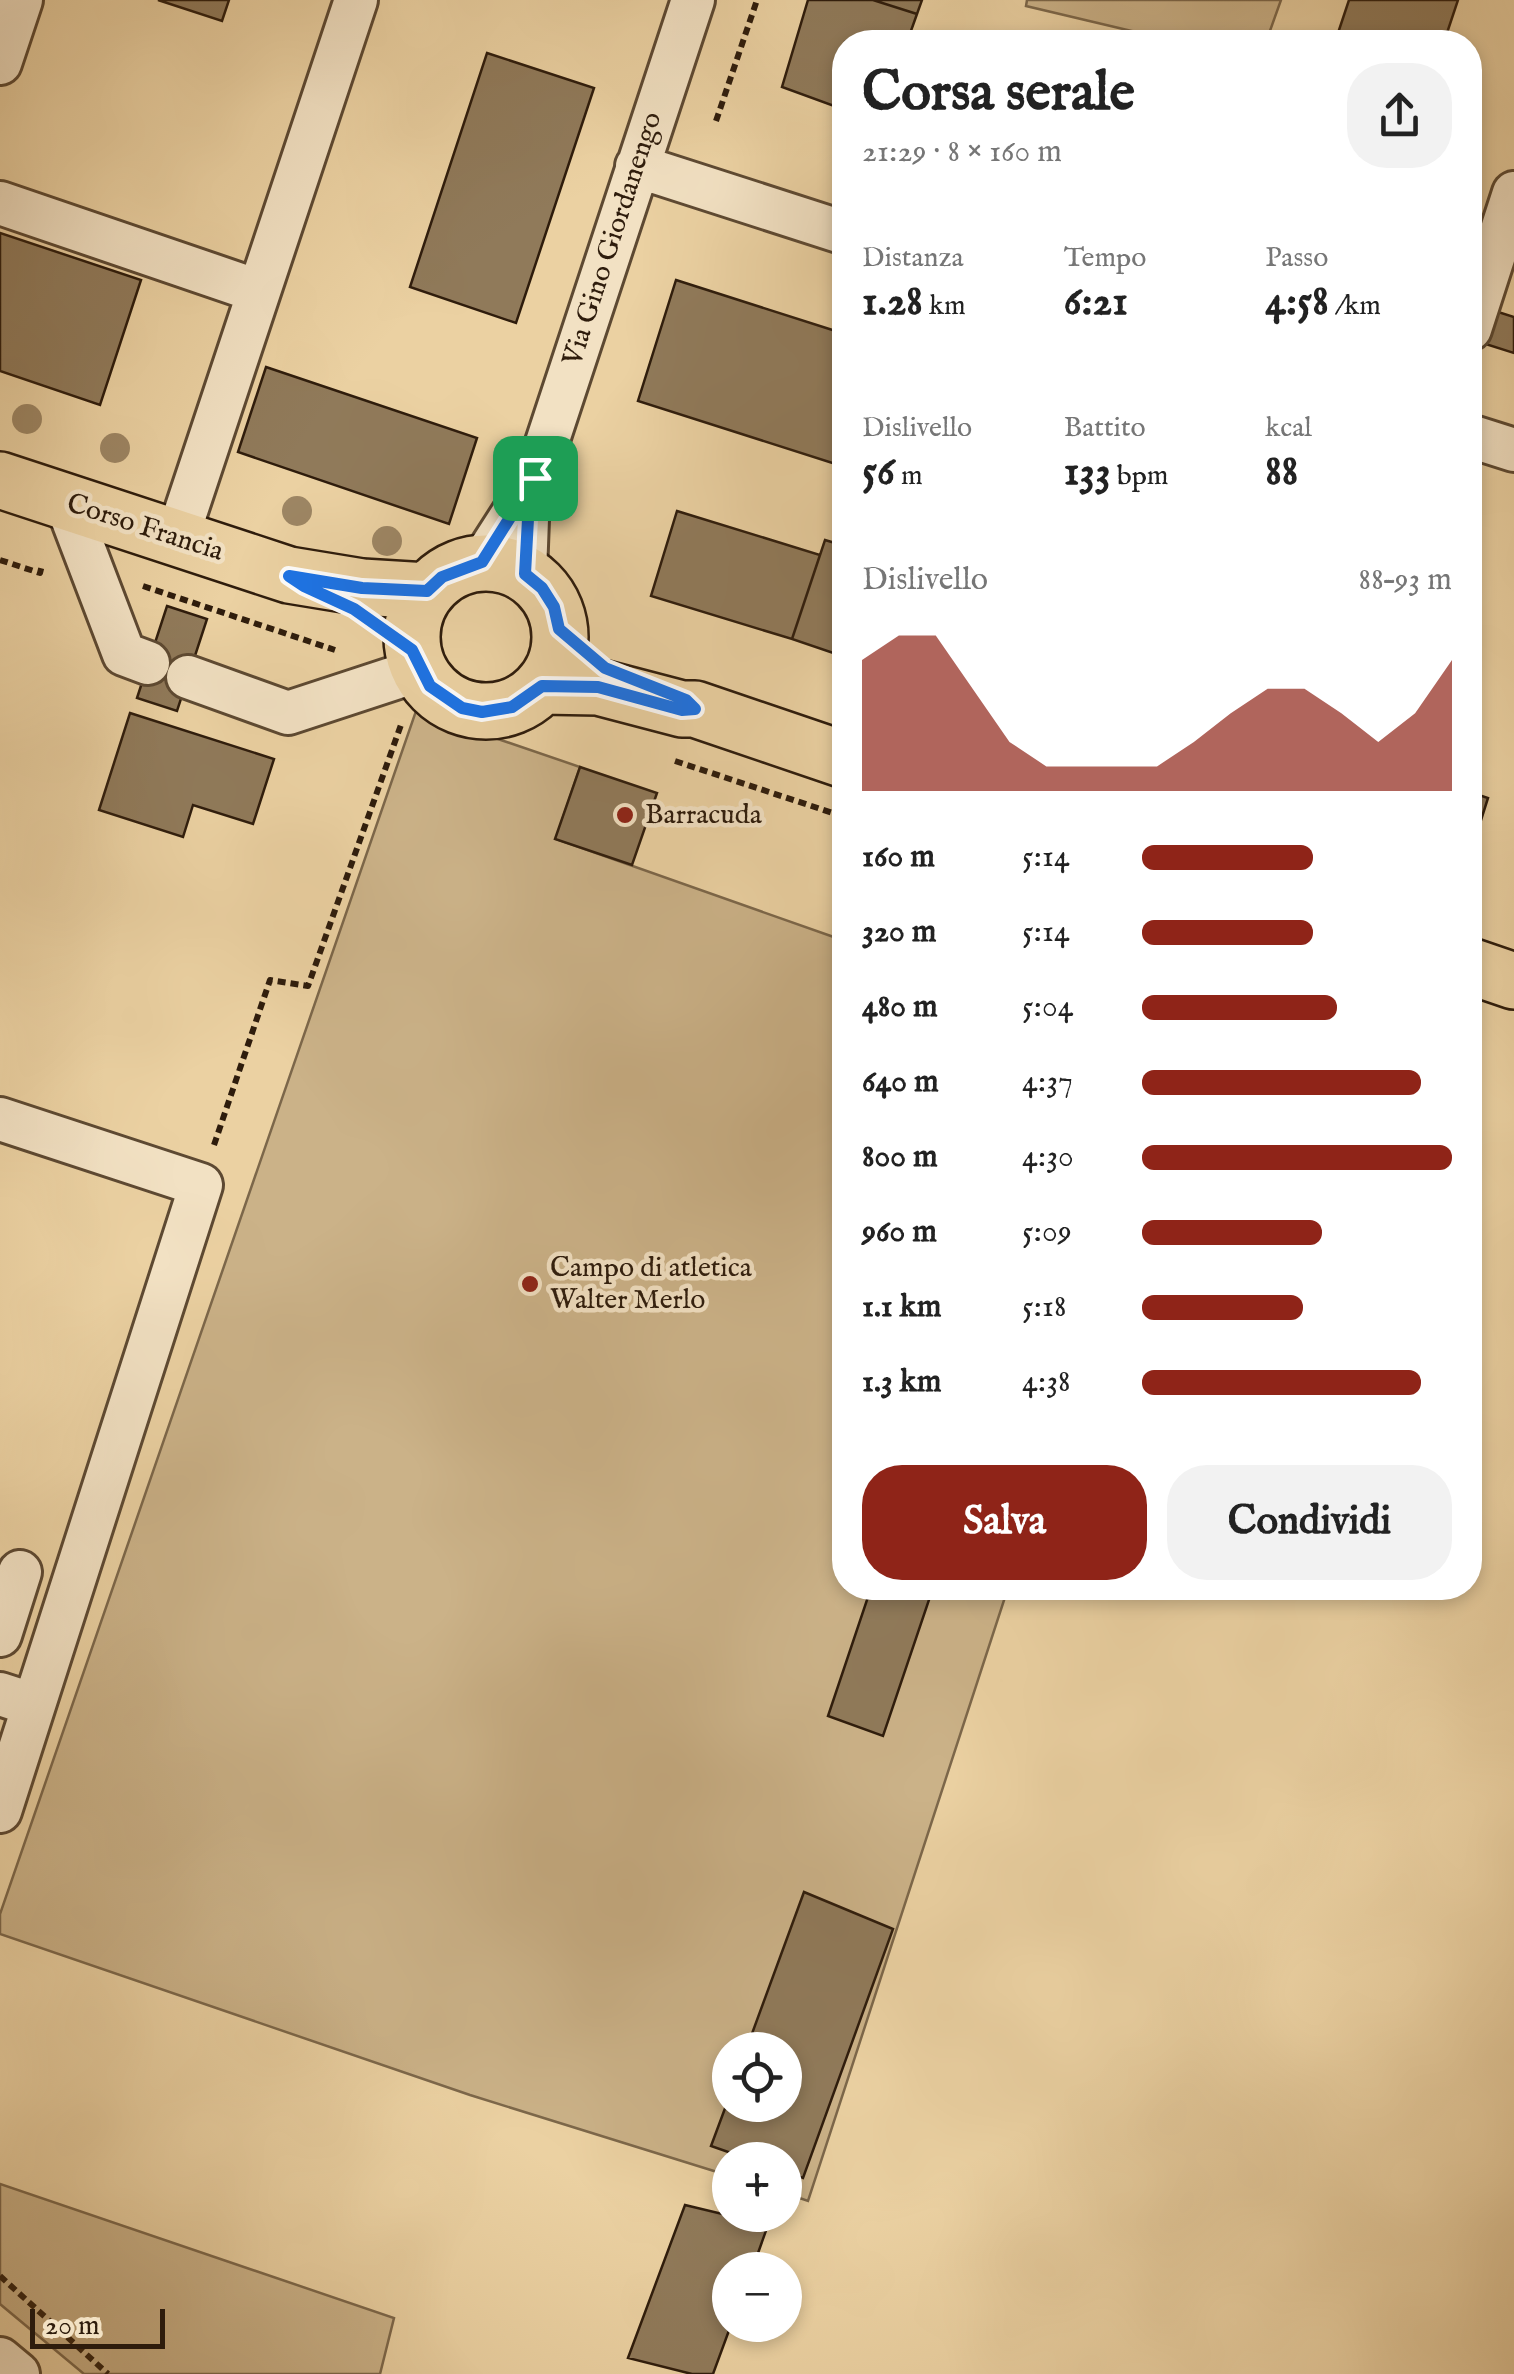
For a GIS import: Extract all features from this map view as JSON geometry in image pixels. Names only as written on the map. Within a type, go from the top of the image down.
[{"type":"main road","name":"Corso Francia","points":[[0,480],[289,576],[362,588],[427,591]]},
{"type":"main road","points":[[503,568],[542,588],[554,607],[559,651],[542,686],[512,707],[482,712],[444,699],[412,679],[414,619],[427,591],[442,577],[503,568]]},
{"type":"main road","name":"Corso Francia","points":[[289,576],[354,609],[412,679]]},
{"type":"main road","points":[[559,629],[605,668],[686,700],[695,709]]},
{"type":"main road","points":[[542,686],[598,687],[682,710],[695,709],[832,756]]},
{"type":"main road","points":[[1482,970],[1514,981]]},
{"type":"street","points":[[0,63],[21,0]]},
{"type":"street","points":[[177,538],[356,0]]},
{"type":"street","name":"Via Gino Giordanengo","points":[[503,568],[692,0]]},
{"type":"street","points":[[637,166],[832,229]]},
{"type":"street","points":[[1482,292],[1514,193]]},
{"type":"street","points":[[0,203],[258,291]]},
{"type":"street","points":[[1482,440],[1514,450]]},
{"type":"street","points":[[66,502],[124,654],[148,663]]},
{"type":"street","points":[[188,677],[288,713],[412,679]]},
{"type":"street","points":[[0,1119],[201,1184],[17,1699],[0,1811]]},
{"type":"street","points":[[0,1636],[20,1572]]},
{"type":"street","points":[[0,2359],[18,2374]]},
{"type":"path","points":[[716,121],[757,0]]},
{"type":"path","points":[[0,560],[40,573]]},
{"type":"path","points":[[201,1184],[270,980],[308,986],[412,679]]},
{"type":"path","points":[[0,2276],[108,2374]]},
{"type":"shaded area","points":[[1027,0],[1281,0],[1270,30],[1127,30],[1026,6]]},
{"type":"shaded area","name":"Campo di atletica Walter Merlo","points":[[416,711],[580,767],[556,839],[832,936],[832,1600],[1004,1600],[808,2201],[802,2199],[802,2142],[712,2142],[712,2170],[470,2095],[0,1934],[0,1914]]},
{"type":"shaded area","points":[[0,2184],[394,2318],[380,2374],[84,2374],[0,2304]]},
{"type":"building","points":[[158,0],[229,0],[222,21]]},
{"type":"building","points":[[808,0],[873,0],[917,14],[911,30],[832,30],[832,105],[782,87]]},
{"type":"building","points":[[873,0],[922,0],[917,14]]},
{"type":"building","points":[[1349,0],[1458,0],[1448,30],[1339,30]]},
{"type":"building","points":[[487,53],[594,88],[516,323],[410,287]]},
{"type":"building","points":[[0,233],[141,280],[100,405],[0,371]]},
{"type":"building","points":[[676,280],[832,330],[832,463],[638,401]]},
{"type":"building","points":[[1482,307],[1514,317],[1514,353],[1482,343]]},
{"type":"building","points":[[266,367],[477,438],[449,524],[238,452]]},
{"type":"building","points":[[677,511],[820,555],[792,639],[651,596]]},
{"type":"building","points":[[825,540],[832,542],[832,653],[792,639]]},
{"type":"building","points":[[167,606],[207,619],[177,711],[137,698]]},
{"type":"building","points":[[130,713],[274,759],[253,824],[193,805],[183,837],[99,810]]},
{"type":"building","points":[[580,767],[657,793],[632,865],[555,839]]},
{"type":"building","points":[[1482,796],[1488,798],[1482,817]]},
{"type":"building","points":[[867,1600],[929,1600],[883,1736],[828,1716]]},
{"type":"building","points":[[804,1892],[893,1929],[803,2178],[802,2142],[712,2142],[720,2122],[802,2122],[802,2032],[753,2032]]},
{"type":"building","points":[[685,2205],[712,2212],[712,2232],[766,2232],[758,2252],[712,2252],[712,2342],[725,2342],[713,2374],[692,2374],[628,2358]]},
{"type":"place","name":"Barracuda","points":[[625,815]]},
{"type":"place","name":"Campo di atletica Walter Merlo","points":[[530,1284]]},
{"type":"route","points":[[535,478],[525,574],[542,588],[554,607],[559,629],[605,668],[686,700],[695,709],[682,710],[598,687],[542,686],[512,707],[492,712],[462,708],[430,686],[412,650],[354,609],[289,576],[362,588],[427,591],[442,577],[482,562],[535,478]]}]
